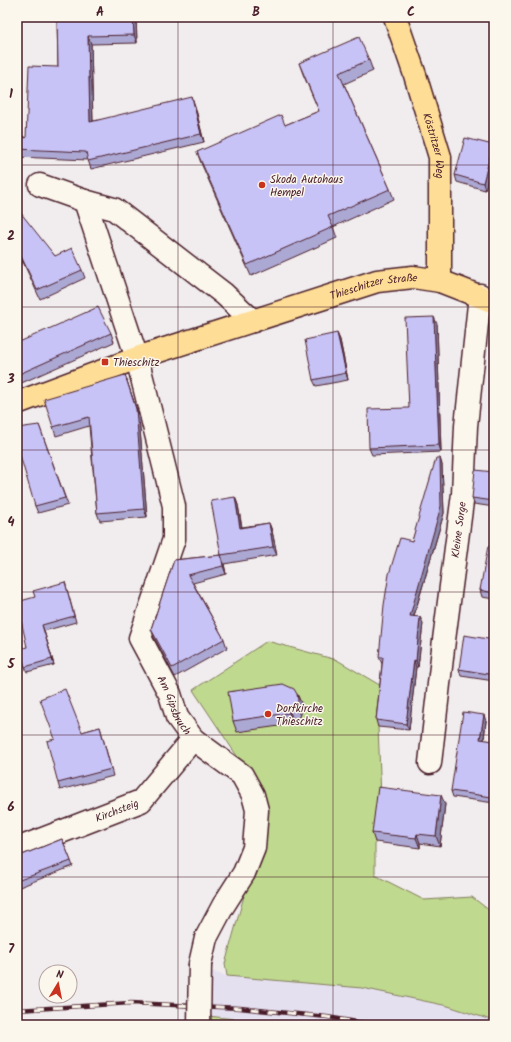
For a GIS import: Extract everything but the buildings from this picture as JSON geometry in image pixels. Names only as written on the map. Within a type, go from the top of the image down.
[{"type":"main road","name":"Köstritzer Weg","points":[[395,17],[415,75],[440,157],[440,280]]},
{"type":"main road","name":"Thieschitzer Straße","points":[[17,402],[137,358],[377,281],[413,277],[440,280],[487,299]]},
{"type":"street","points":[[40,185],[85,201],[114,209],[224,294],[253,321]]},
{"type":"street","points":[[85,201],[137,358]]},
{"type":"street","name":"Kleine Sorge","points":[[430,763],[463,494],[466,426],[487,299]]},
{"type":"street","name":"Am Gipsbruch","points":[[137,358],[174,506],[174,539],[140,638],[170,694],[177,717],[193,739],[242,775],[253,796],[257,810],[254,848],[244,873],[223,906],[206,938],[200,964],[199,1025]]},
{"type":"street","name":"Kirchsteig","points":[[17,849],[141,801],[193,739]]},
{"type":"shaded area","points":[[209,971],[227,976],[362,988],[448,1006],[494,1021],[494,1025],[290,1025],[208,1016]]},
{"type":"green space","points":[[267,641],[337,660],[383,687],[378,727],[381,797],[375,842],[375,875],[424,900],[472,897],[494,914],[494,1021],[448,1006],[362,988],[227,976],[225,964],[259,842],[249,774],[193,690]]},
{"type":"green space","points":[[208,1016],[290,1025],[207,1025]]},
{"type":"railway","points":[[17,1010],[131,1003],[240,1008],[327,1017],[375,1025]]},
{"type":"place","name":"Skoda Autohaus Hempel","points":[[262,185]]},
{"type":"place","name":"Thieschitz","points":[[105,362]]},
{"type":"place","name":"Dorfkirche Thieschitz","points":[[268,714]]}]
